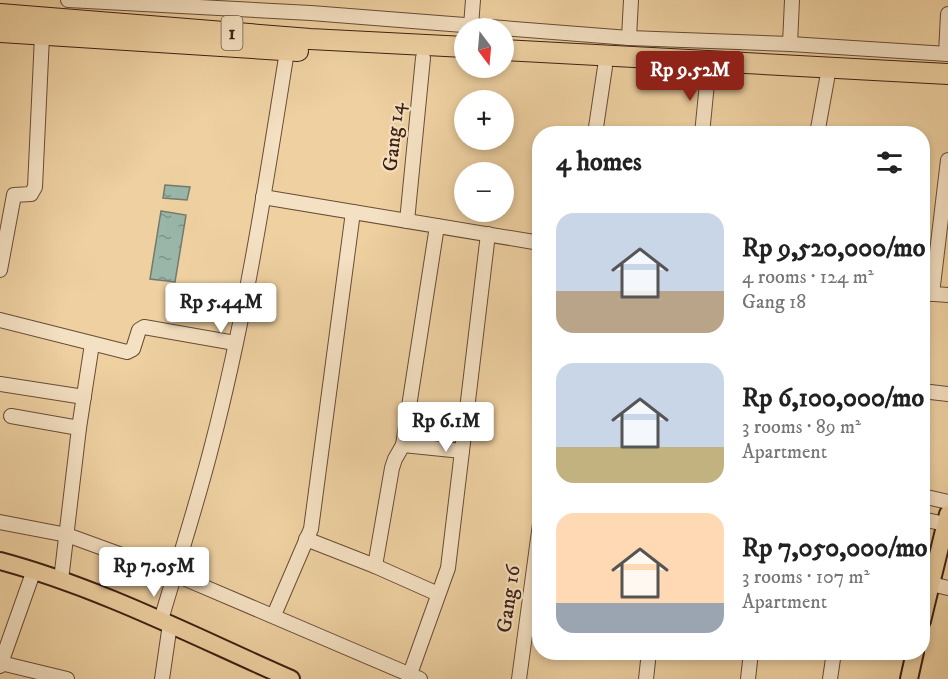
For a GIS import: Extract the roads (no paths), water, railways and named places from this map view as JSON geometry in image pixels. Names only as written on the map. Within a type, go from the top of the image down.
[{"type":"highway","name":"1","points":[[0,14],[337,47],[454,47]]},
{"type":"highway","name":"1","points":[[0,32],[287,51],[337,47]]},
{"type":"highway","name":"1","points":[[365,48],[423,58],[454,59]]},
{"type":"highway","points":[[514,51],[948,74]]},
{"type":"highway","points":[[514,63],[948,85]]},
{"type":"main road","points":[[933,590],[947,519]]},
{"type":"main road","points":[[0,561],[34,570],[128,605],[291,679]]},
{"type":"main road","points":[[909,679],[913,660]]},
{"type":"street","points":[[68,0],[311,7],[454,24]]},
{"type":"street","points":[[472,18],[473,0]]},
{"type":"street","points":[[629,38],[631,0]]},
{"type":"street","points":[[790,44],[792,0]]},
{"type":"street","points":[[514,29],[629,38],[790,44],[947,54],[948,14]]},
{"type":"street","points":[[0,270],[14,195],[32,194],[35,187],[42,36]]},
{"type":"street","points":[[162,679],[165,622],[174,574],[212,445],[235,343],[252,264],[287,51]]},
{"type":"street","name":"Gang 14","points":[[407,221],[423,58]]},
{"type":"street","points":[[596,126],[605,68]]},
{"type":"street","points":[[703,126],[708,73]]},
{"type":"street","points":[[818,126],[827,79]]},
{"type":"street","points":[[930,274],[948,160]]},
{"type":"street","points":[[263,197],[532,242]]},
{"type":"street","points":[[274,615],[310,529],[353,212]]},
{"type":"street","points":[[375,566],[394,459],[403,445],[437,226]]},
{"type":"street","points":[[0,522],[67,536],[174,574],[415,676],[438,594],[448,568],[488,234]]},
{"type":"street","points":[[930,293],[948,295]]},
{"type":"street","points":[[0,320],[130,352],[139,330],[146,326],[235,343]]},
{"type":"street","points":[[61,580],[78,428],[92,344]]},
{"type":"street","points":[[0,384],[84,397]]},
{"type":"street","points":[[930,392],[948,394]]},
{"type":"street","points":[[11,416],[78,428]]},
{"type":"street","points":[[403,445],[462,451]]},
{"type":"street","points":[[930,498],[948,501]]},
{"type":"street","points":[[930,519],[947,519]]},
{"type":"street","points":[[306,539],[438,594]]},
{"type":"street","points":[[34,570],[3,649],[0,665],[67,679]]},
{"type":"street","name":"Gang 16","points":[[519,679],[532,596]]},
{"type":"street","points":[[646,679],[648,660]]},
{"type":"street","points":[[748,679],[750,660]]},
{"type":"street","points":[[830,679],[833,660]]},
{"type":"water","points":[[165,185],[190,187],[187,200],[163,198]]},
{"type":"water","points":[[161,211],[186,215],[175,282],[150,279]]}]
